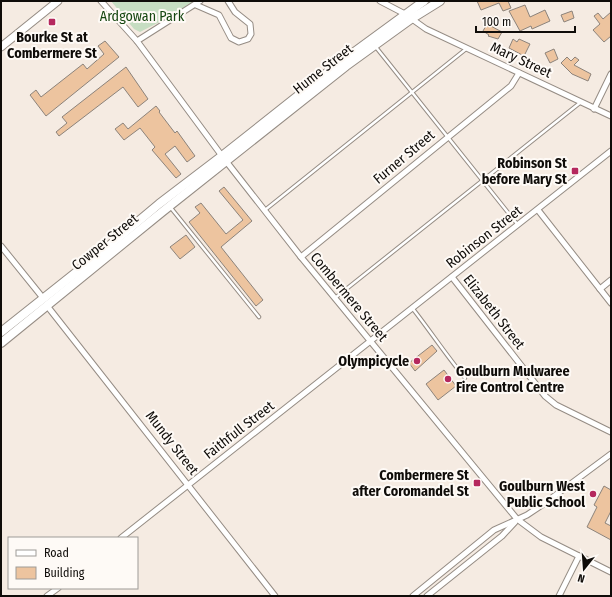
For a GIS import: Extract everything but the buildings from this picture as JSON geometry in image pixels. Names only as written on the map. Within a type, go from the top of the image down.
[{"type":"main road","name":"Hume Street","points":[[225,159],[375,45],[424,1]]},
{"type":"main road","name":"Hume Street","points":[[225,159],[342,61],[408,16],[440,1]]},
{"type":"main road","name":"Cowper Street","points":[[1,343],[48,307],[225,159]]},
{"type":"main road","name":"Cowper Street","points":[[1,332],[98,255],[159,204],[225,159]]},
{"type":"street","points":[[1,46],[58,1]]},
{"type":"street","name":"Combermere Street","points":[[101,1],[137,41],[225,159],[301,257],[518,519],[541,537],[611,572]]},
{"type":"street","points":[[137,41],[198,3],[220,15],[231,38],[240,42],[244,41],[251,34],[250,24],[235,12],[228,1]]},
{"type":"street","name":"Mary Street","points":[[380,1],[408,16],[426,29],[611,116]]},
{"type":"street","name":"Furner Street","points":[[301,257],[447,136],[511,86],[520,73]]},
{"type":"street","points":[[594,109],[611,74]]},
{"type":"street","name":"Robinson Street","points":[[371,341],[611,151]]},
{"type":"street","points":[[538,210],[611,303]]},
{"type":"street","points":[[1,246],[43,298]]},
{"type":"street","name":"Elizabeth Street","points":[[452,277],[545,396],[556,405],[611,432]]},
{"type":"street","points":[[600,289],[611,280]]},
{"type":"street","name":"Mundy Street","points":[[48,307],[275,596]]},
{"type":"street","name":"Faithfull Street","points":[[122,537],[371,341]]},
{"type":"street","points":[[415,595],[494,530],[545,504],[611,454]]},
{"type":"street","points":[[427,596],[502,536],[518,519]]},
{"type":"street","points":[[559,596],[579,556]]},
{"type":"street","points":[[456,561],[462,568]]},
{"type":"street","points":[[47,596],[57,589]]},
{"type":"lane","points":[[375,45],[519,225]]},
{"type":"lane","points":[[265,210],[467,48]]},
{"type":"lane","points":[[335,298],[581,102]]},
{"type":"lane","points":[[170,206],[259,316]]},
{"type":"lane","points":[[413,309],[436,337],[440,348],[465,378]]},
{"type":"green space","name":"Ardgowan Park","points":[[111,1],[196,1],[181,11],[140,32],[134,29]]},
{"type":"place","name":"Bourke St at Combermere St","points":[[52,22]]},
{"type":"place","name":"Robinson St before Mary St","points":[[575,171]]},
{"type":"place","name":"Olympicycle","points":[[417,361]]},
{"type":"place","name":"Goulburn Mulwaree Fire Control Centre","points":[[448,379]]},
{"type":"place","name":"Combermere St after Coromandel St","points":[[477,483]]},
{"type":"place","name":"Goulburn West Public School","points":[[593,494]]}]
